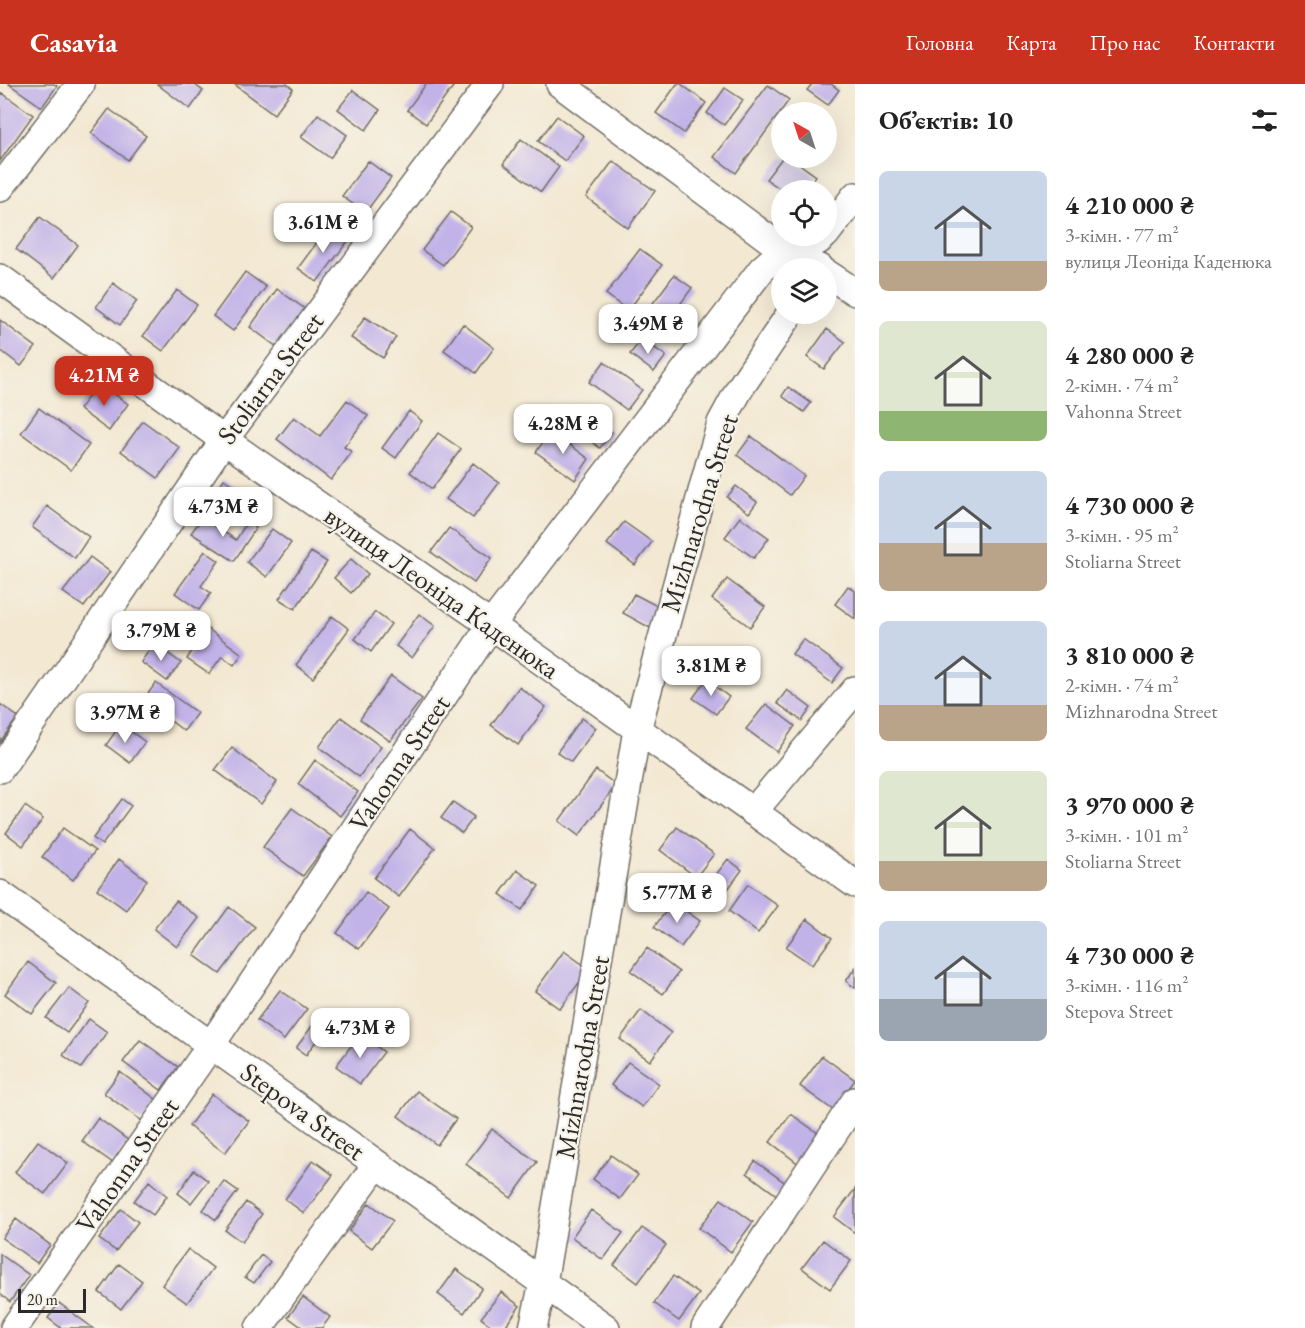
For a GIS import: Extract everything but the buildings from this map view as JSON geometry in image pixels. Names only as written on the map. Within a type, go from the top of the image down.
[{"type":"street","points":[[0,188],[81,84]]},
{"type":"street","name":"Stoliarna Street","points":[[0,769],[224,440],[490,84]]},
{"type":"street","points":[[560,84],[789,254],[798,258]]},
{"type":"street","name":"Vahonna Street","points":[[837,219],[855,196]]},
{"type":"street","name":"Vahonna Street","points":[[14,1328],[211,1045],[491,626],[762,269],[770,262],[807,246]]},
{"type":"street","name":"вулиця Леоніда Каденюка","points":[[0,278],[224,440],[855,884]]},
{"type":"street","points":[[837,280],[855,292]]},
{"type":"street","name":"Mizhnarodna Street","points":[[533,1328],[543,1283],[637,730],[721,423],[740,388],[783,324]]},
{"type":"street","points":[[753,812],[855,690]]},
{"type":"street","name":"Stepova Street","points":[[0,894],[606,1328]]},
{"type":"street","points":[[705,1328],[855,1101]]},
{"type":"street","points":[[259,1328],[377,1164]]}]
